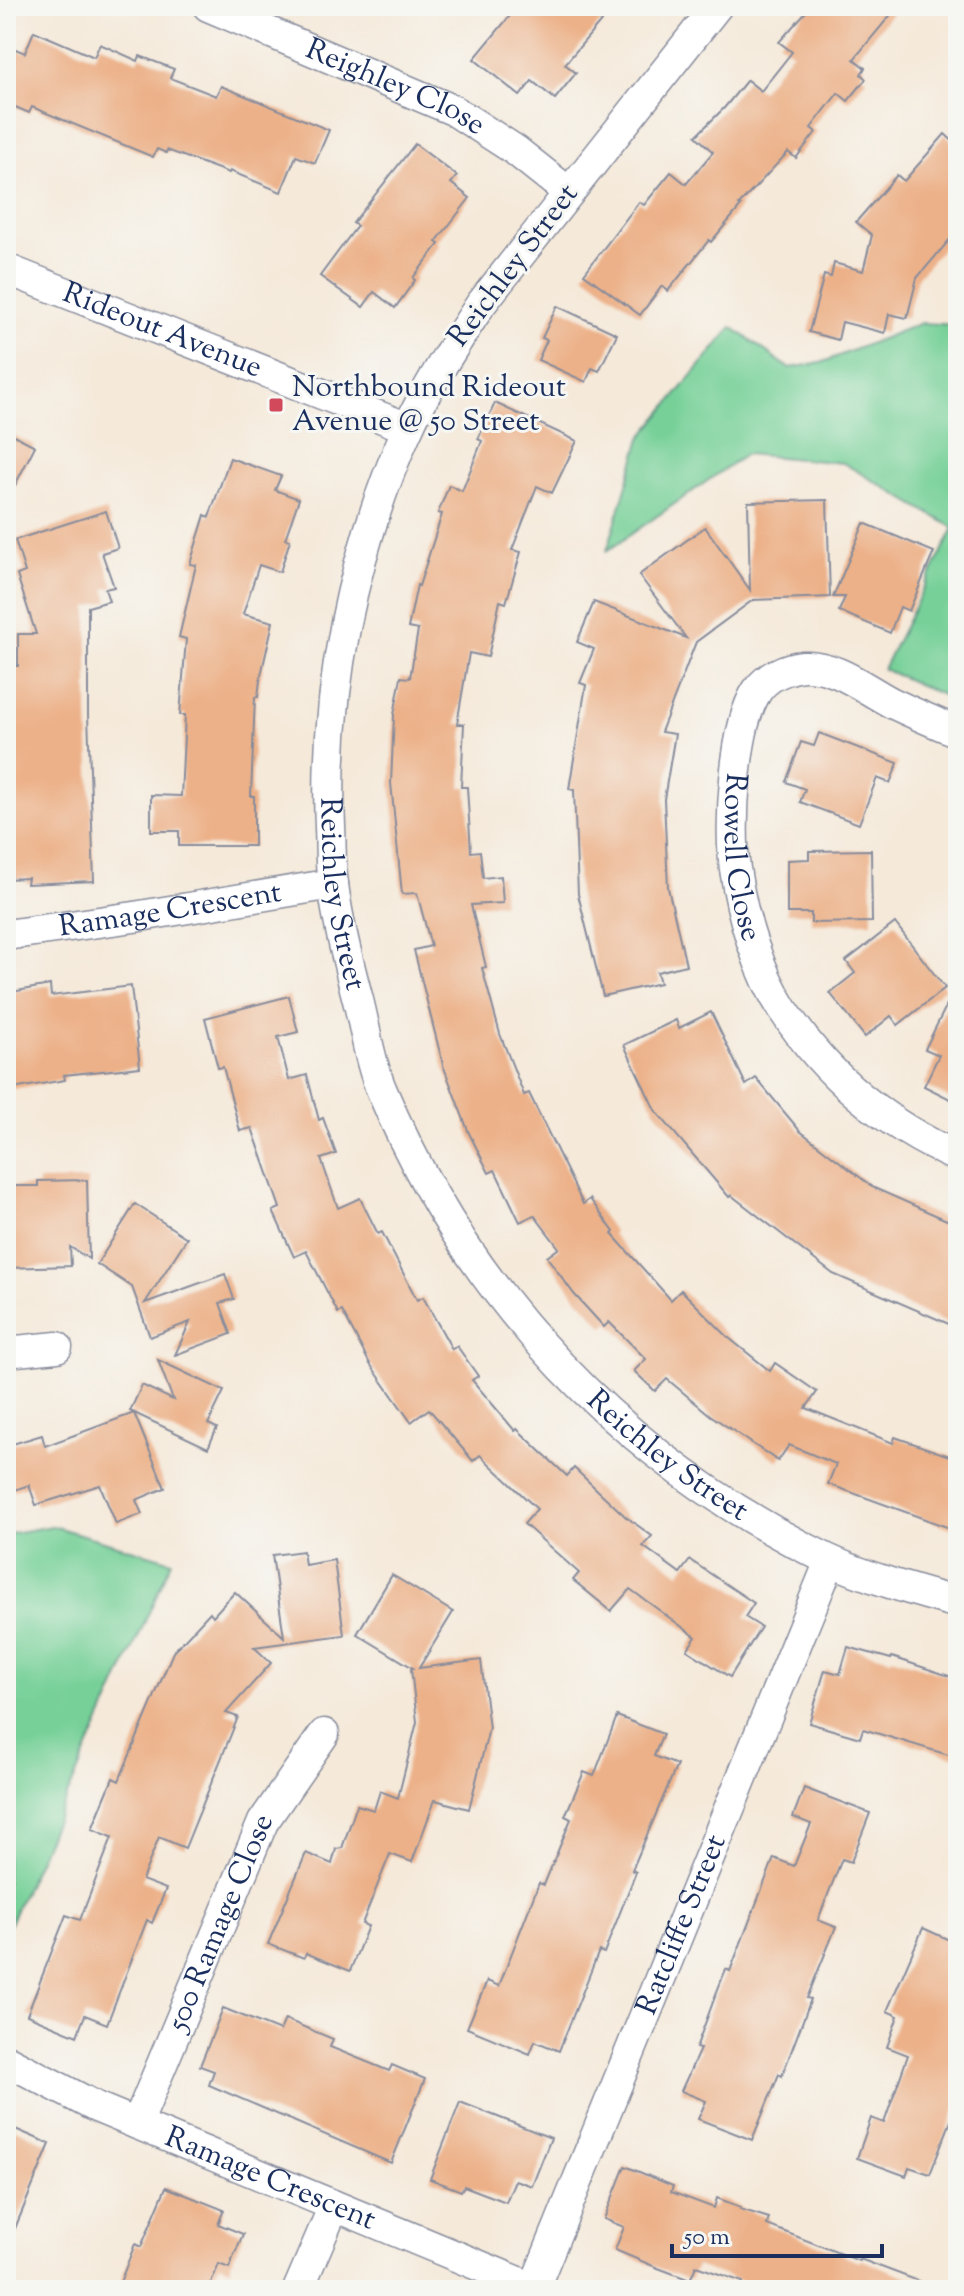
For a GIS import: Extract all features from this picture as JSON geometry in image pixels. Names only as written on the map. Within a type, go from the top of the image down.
[{"type":"street","name":"Reighley Close","points":[[208,6],[453,110],[515,150],[568,192]]},
{"type":"street","name":"Reichley Street","points":[[717,6],[481,304],[448,355],[408,428],[371,525],[350,604],[335,682],[328,780],[333,884],[380,1087],[425,1179],[473,1261],[496,1293],[575,1382],[663,1459],[732,1507],[830,1561],[958,1603]]},
{"type":"street","name":"Rideout Avenue","points":[[6,269],[408,428]]},
{"type":"street","name":"Rowell Close","points":[[958,732],[825,668],[789,668],[772,676],[758,689],[747,711],[738,763],[733,826],[735,868],[743,908],[761,967],[783,1010],[812,1049],[844,1084],[903,1128],[958,1157]]},
{"type":"street","name":"Ramage Crescent","points":[[6,935],[333,884]]},
{"type":"street","points":[[6,1352],[57,1347]]},
{"type":"street","name":"Ratcliffe Street","points":[[536,2289],[830,1561]]},
{"type":"street","name":"500 Ramage Close","points":[[137,2124],[263,1822],[324,1734]]},
{"type":"street","name":"Ramage Crescent","points":[[6,2060],[96,2107],[536,2289]]},
{"type":"street","points":[[298,2290],[334,2206]]},
{"type":"green space","points":[[921,323],[958,325],[958,702],[883,669],[954,528],[843,463],[746,454],[607,551],[641,438],[732,327],[789,368],[821,363]]},
{"type":"green space","points":[[52,1526],[172,1561],[6,1932],[6,1534]]},
{"type":"building","points":[[518,6],[614,6],[565,64],[576,73],[555,99],[532,81],[520,96],[474,59]]},
{"type":"building","points":[[811,6],[898,6],[854,59],[865,68],[861,74],[866,79],[848,101],[838,93],[811,128],[816,132],[796,158],[788,152],[739,205],[668,291],[662,286],[640,315],[584,274],[639,202],[644,205],[671,172],[686,184],[713,152],[696,136],[747,80],[761,91],[792,52],[779,42]]},
{"type":"building","points":[[34,31],[94,57],[100,44],[138,61],[140,56],[174,69],[170,78],[216,96],[221,86],[329,130],[315,163],[296,156],[281,192],[167,150],[166,153],[157,149],[153,157],[32,107],[29,113],[6,103],[6,45],[25,53]]},
{"type":"building","points":[[945,134],[958,146],[958,230],[917,278],[907,318],[889,314],[885,333],[842,322],[838,340],[809,332],[824,275],[831,277],[834,263],[863,271],[872,235],[856,222],[897,175],[904,181]]},
{"type":"building","points":[[415,144],[457,176],[451,183],[470,198],[436,242],[439,244],[395,308],[374,292],[363,307],[320,276],[357,226],[353,223]]},
{"type":"building","points":[[557,306],[617,334],[599,371],[592,368],[586,382],[538,360],[547,340],[542,338]]},
{"type":"building","points":[[495,403],[577,441],[552,493],[537,486],[512,550],[521,552],[506,603],[500,601],[488,657],[469,653],[457,724],[464,724],[461,787],[467,787],[471,852],[480,851],[483,878],[501,876],[503,903],[471,905],[486,967],[482,968],[500,1034],[524,1095],[529,1093],[583,1204],[590,1199],[614,1232],[612,1234],[671,1300],[681,1290],[729,1338],[770,1371],[775,1363],[817,1392],[806,1408],[893,1443],[895,1437],[958,1459],[958,1531],[828,1484],[836,1464],[789,1445],[778,1461],[710,1415],[667,1379],[655,1391],[634,1371],[646,1359],[609,1322],[604,1327],[574,1294],[547,1257],[559,1248],[534,1215],[520,1222],[495,1170],[489,1173],[469,1133],[443,1065],[414,950],[431,946],[417,893],[402,894],[391,783],[394,715],[401,677],[410,678],[418,630],[408,628],[417,585],[449,485],[462,491],[482,441],[478,439]]},
{"type":"building","points":[[6,431],[35,446],[6,503]]},
{"type":"building","points":[[230,458],[281,476],[275,490],[299,499],[285,539],[290,540],[280,572],[259,565],[243,614],[273,622],[258,697],[255,697],[251,796],[254,796],[254,846],[179,846],[179,831],[151,831],[151,795],[181,796],[185,715],[180,715],[186,639],[179,637],[196,565],[190,564],[205,515],[209,517]]},
{"type":"building","points":[[827,500],[830,597],[753,600],[696,642],[661,732],[675,734],[664,799],[668,888],[686,965],[657,972],[660,983],[603,996],[578,894],[574,790],[569,789],[586,685],[580,683],[594,649],[577,642],[594,602],[686,638],[639,575],[705,527],[750,590],[748,502]]},
{"type":"building","points":[[106,511],[118,548],[102,553],[114,587],[105,589],[109,601],[88,607],[94,881],[27,884],[28,878],[6,879],[6,725],[10,725],[10,666],[18,666],[18,634],[36,634],[17,575],[25,572],[15,540]]},
{"type":"building","points":[[864,523],[934,552],[909,611],[900,607],[890,633],[839,611],[845,597],[833,597]]},
{"type":"building","points":[[819,733],[898,763],[890,783],[877,778],[859,824],[800,802],[805,789],[786,782],[801,742],[814,746]]},
{"type":"building","points":[[871,850],[872,922],[811,923],[811,913],[787,913],[787,860],[809,859],[809,851]]},
{"type":"building","points":[[895,923],[945,988],[898,1025],[891,1016],[865,1037],[830,993],[855,973],[846,961]]},
{"type":"building","points":[[958,982],[958,1103],[924,1086],[939,1055],[925,1049]]},
{"type":"building","points":[[50,985],[51,996],[131,986],[140,1067],[64,1075],[65,1080],[6,1090],[6,1025],[11,1024],[6,993]]},
{"type":"building","points":[[289,996],[298,1032],[278,1037],[289,1080],[307,1075],[319,1120],[323,1118],[336,1154],[321,1159],[338,1208],[360,1198],[378,1234],[382,1232],[417,1300],[423,1297],[452,1349],[457,1346],[478,1376],[472,1380],[515,1431],[517,1429],[567,1476],[574,1468],[626,1517],[652,1536],[643,1546],[680,1573],[690,1560],[754,1603],[745,1617],[761,1627],[730,1677],[687,1650],[696,1637],[630,1589],[611,1611],[573,1580],[579,1573],[524,1524],[537,1509],[480,1455],[473,1461],[429,1409],[411,1422],[370,1364],[342,1311],[338,1313],[306,1251],[294,1257],[273,1211],[280,1208],[252,1128],[240,1131],[223,1067],[218,1068],[205,1018]]},
{"type":"building","points":[[711,1012],[746,1085],[756,1078],[800,1131],[874,1188],[958,1225],[958,1328],[833,1274],[731,1195],[729,1197],[655,1110],[624,1045],[676,1020],[679,1028]]},
{"type":"building","points":[[87,1180],[89,1259],[70,1247],[71,1266],[6,1268],[6,1186],[38,1186],[38,1181]]},
{"type":"building","points":[[135,1204],[187,1238],[145,1303],[225,1274],[234,1299],[220,1303],[231,1334],[175,1355],[190,1322],[150,1337],[132,1287],[97,1264]]},
{"type":"building","points":[[158,1360],[224,1391],[208,1424],[217,1428],[208,1448],[130,1411],[142,1385],[173,1400]]},
{"type":"building","points":[[134,1413],[165,1488],[136,1500],[142,1514],[116,1524],[100,1485],[36,1505],[29,1485],[6,1493],[6,1446],[42,1435],[45,1446]]},
{"type":"building","points":[[303,1551],[305,1565],[334,1560],[344,1635],[254,1647],[271,1663],[226,1713],[238,1717],[185,1848],[159,1837],[142,1880],[166,1889],[152,1923],[147,1920],[107,2024],[85,2015],[77,2036],[27,2015],[66,1915],[80,1920],[112,1837],[92,1829],[113,1778],[119,1781],[173,1652],[210,1612],[213,1616],[235,1592],[284,1637],[272,1555]]},
{"type":"building","points":[[392,1575],[453,1612],[419,1668],[481,1660],[489,1729],[469,1809],[435,1800],[412,1862],[390,1854],[362,1924],[368,1926],[350,1971],[306,1953],[304,1958],[268,1944],[306,1853],[332,1864],[336,1849],[342,1848],[357,1805],[374,1810],[380,1791],[398,1798],[417,1722],[413,1668],[357,1634]]},
{"type":"building","points":[[848,1647],[892,1657],[958,1679],[958,1758],[863,1729],[860,1738],[809,1723],[825,1670],[840,1674]]},
{"type":"building","points":[[617,1716],[663,1734],[654,1756],[677,1765],[632,1870],[636,1872],[604,1953],[599,1951],[559,2051],[535,2041],[530,2054],[467,2028],[487,1981],[499,1986],[539,1883],[544,1885],[571,1819],[565,1816],[584,1772],[594,1776]]},
{"type":"building","points":[[804,1788],[870,1813],[851,1862],[842,1859],[818,1920],[836,1927],[807,1998],[811,1999],[782,2076],[779,2074],[752,2140],[698,2119],[706,2101],[681,2091],[700,2049],[696,2048],[716,1994],[726,1969],[730,1971],[774,1858],[794,1866],[811,1824],[793,1817]]},
{"type":"building","points":[[923,1928],[958,1944],[958,2103],[930,2174],[909,2167],[906,2176],[857,2158],[871,2118],[884,2123],[908,2055],[887,2047],[898,2016],[887,2011]]},
{"type":"building","points":[[223,2008],[280,2031],[285,2019],[333,2039],[330,2047],[389,2071],[392,2065],[425,2079],[391,2163],[209,2085],[214,2071],[200,2066]]},
{"type":"building","points":[[460,2102],[551,2138],[532,2186],[515,2180],[506,2202],[464,2186],[461,2191],[430,2179]]},
{"type":"building","points":[[6,2125],[50,2144],[6,2250]]},
{"type":"building","points":[[625,2166],[673,2186],[671,2192],[714,2208],[717,2198],[769,2218],[767,2225],[937,2288],[740,2290],[743,2282],[696,2266],[690,2280],[658,2268],[615,2250],[624,2227],[604,2219]]},
{"type":"building","points":[[166,2187],[224,2210],[218,2224],[243,2234],[229,2268],[219,2264],[208,2290],[117,2290],[135,2244],[141,2247]]},
{"type":"place","name":"Northbound Rideout Avenue @ 50 Street","points":[[276,405]]}]
